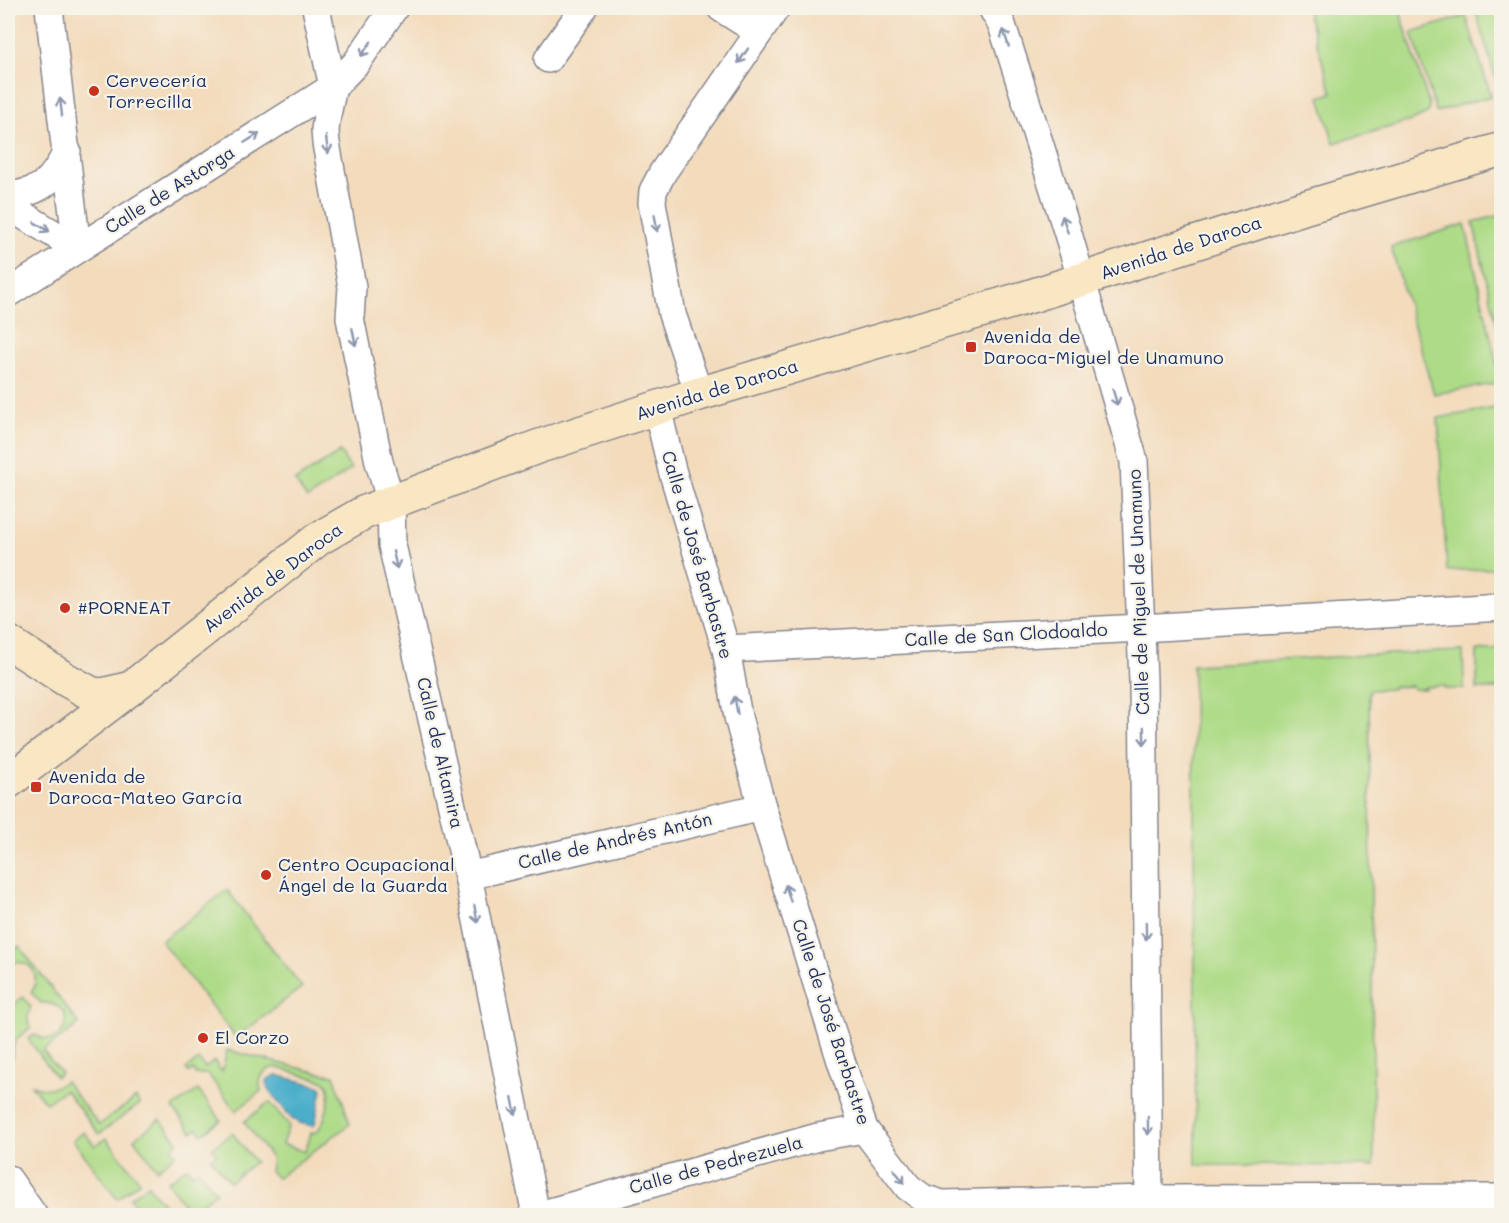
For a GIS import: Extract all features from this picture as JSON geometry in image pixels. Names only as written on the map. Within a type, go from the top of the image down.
[{"type":"main road","name":"Avenida de Daroca","points":[[8,782],[131,688],[318,539],[363,513],[537,447],[699,394],[1080,280],[1303,208],[1502,149]]},
{"type":"main road","points":[[8,642],[92,694],[102,695],[131,688]]},
{"type":"main road","points":[[49,669],[61,681],[70,704],[69,721],[60,741]]},
{"type":"street","points":[[49,8],[77,248]]},
{"type":"street","points":[[316,8],[333,87]]},
{"type":"street","name":"Calle de Astorga","points":[[8,293],[333,87],[357,62],[394,8]]},
{"type":"street","points":[[548,59],[584,8]]},
{"type":"street","points":[[721,8],[759,32]]},
{"type":"street","points":[[699,394],[672,314],[652,203],[653,191],[776,8]]},
{"type":"street","name":"Calle de Miguel de Unamuno","points":[[992,8],[1002,25],[1069,237],[1134,461],[1143,681],[1149,1199]]},
{"type":"street","name":"Calle de Altamira","points":[[333,87],[325,130],[352,287],[350,318],[379,462],[391,502],[392,545],[468,876],[536,1215]]},
{"type":"street","points":[[8,196],[20,195],[49,181],[67,151]]},
{"type":"street","points":[[8,206],[77,248]]},
{"type":"street","name":"Calle de José Barbastre","points":[[657,408],[672,470],[726,649],[738,717],[762,807],[841,1061],[864,1129],[908,1188],[923,1198],[942,1204],[1149,1199],[1502,1198]]},
{"type":"street","name":"Calle de San Clodoaldo","points":[[726,649],[1502,607]]},
{"type":"street","name":"Calle de Andrés Antón","points":[[468,876],[762,807]]},
{"type":"street","name":"Calle de Pedrezuela","points":[[536,1215],[818,1137],[864,1129]]},
{"type":"street","points":[[8,1179],[34,1215]]},
{"type":"green space","points":[[1306,8],[1399,8],[1429,104],[1427,112],[1414,120],[1334,143],[1320,97],[1332,93]]},
{"type":"green space","points":[[1475,8],[1496,8],[1501,26],[1502,93],[1500,93]]},
{"type":"green space","points":[[1466,16],[1491,96],[1436,112],[1412,32]]},
{"type":"green space","points":[[1501,215],[1502,332],[1499,333],[1473,222]]},
{"type":"green space","points":[[1465,224],[1501,383],[1434,394],[1391,247]]},
{"type":"green space","points":[[1501,407],[1501,568],[1447,571],[1438,418]]},
{"type":"green space","points":[[340,452],[351,469],[307,499],[295,481]]},
{"type":"green space","points":[[1501,649],[1501,686],[1497,686],[1497,689],[1477,689],[1477,651]]},
{"type":"green space","points":[[1463,651],[1464,689],[1445,689],[1444,686],[1413,689],[1412,686],[1369,690],[1374,1166],[1196,1165],[1193,665]]},
{"type":"green space","points":[[227,890],[302,987],[236,1038],[161,941]]},
{"type":"green space","points":[[19,946],[79,1024],[43,1051],[61,1073],[56,1077],[28,1039],[34,1035],[46,1039],[55,1037],[61,1032],[66,1020],[60,1008],[52,1004],[41,1003],[31,992],[35,984],[35,975],[31,968],[21,962],[8,964],[8,955]]},
{"type":"green space","points":[[23,997],[31,1007],[28,1018],[30,1028],[16,1040],[12,1059],[8,1053],[8,1009]]},
{"type":"green space","points":[[227,1050],[334,1075],[350,1124],[277,1178],[270,1171],[272,1159],[244,1122],[269,1102],[289,1125],[282,1144],[305,1152],[311,1133],[319,1129],[324,1118],[329,1099],[328,1085],[324,1081],[275,1067],[267,1070],[262,1076],[261,1091],[236,1111],[208,1074],[195,1074],[193,1070],[189,1073],[186,1069],[199,1060],[205,1068],[214,1061],[222,1072]]},
{"type":"green space","points":[[65,1081],[99,1125],[136,1098],[140,1104],[99,1134],[65,1090],[46,1103],[31,1085],[49,1088]]},
{"type":"green space","points":[[198,1090],[221,1120],[202,1134],[197,1128],[192,1132],[173,1108]]},
{"type":"green space","points":[[160,1119],[178,1142],[172,1148],[176,1154],[157,1169],[134,1139]]},
{"type":"green space","points":[[84,1132],[95,1146],[106,1138],[140,1181],[117,1199],[73,1140]]},
{"type":"green space","points":[[232,1133],[255,1162],[230,1182],[211,1158],[217,1153],[212,1148]]},
{"type":"green space","points":[[187,1167],[192,1174],[198,1169],[216,1192],[190,1212],[167,1182]]},
{"type":"green space","points":[[148,1185],[172,1215],[143,1215],[130,1198]]},
{"type":"water","points":[[276,1075],[319,1086],[322,1089],[313,1126],[292,1119],[268,1089],[268,1079]]},
{"type":"place","name":"Cervecería Torrecilla","points":[[94,91]]},
{"type":"place","name":"Avenida de Daroca-Miguel de Unamuno","points":[[971,347]]},
{"type":"place","name":"#PORNEAT","points":[[65,608]]},
{"type":"place","name":"Avenida de Daroca-Mateo García","points":[[36,787]]},
{"type":"place","name":"Centro Ocupacional Ángel de la Guarda","points":[[266,875]]},
{"type":"place","name":"El Corzo","points":[[203,1038]]}]
